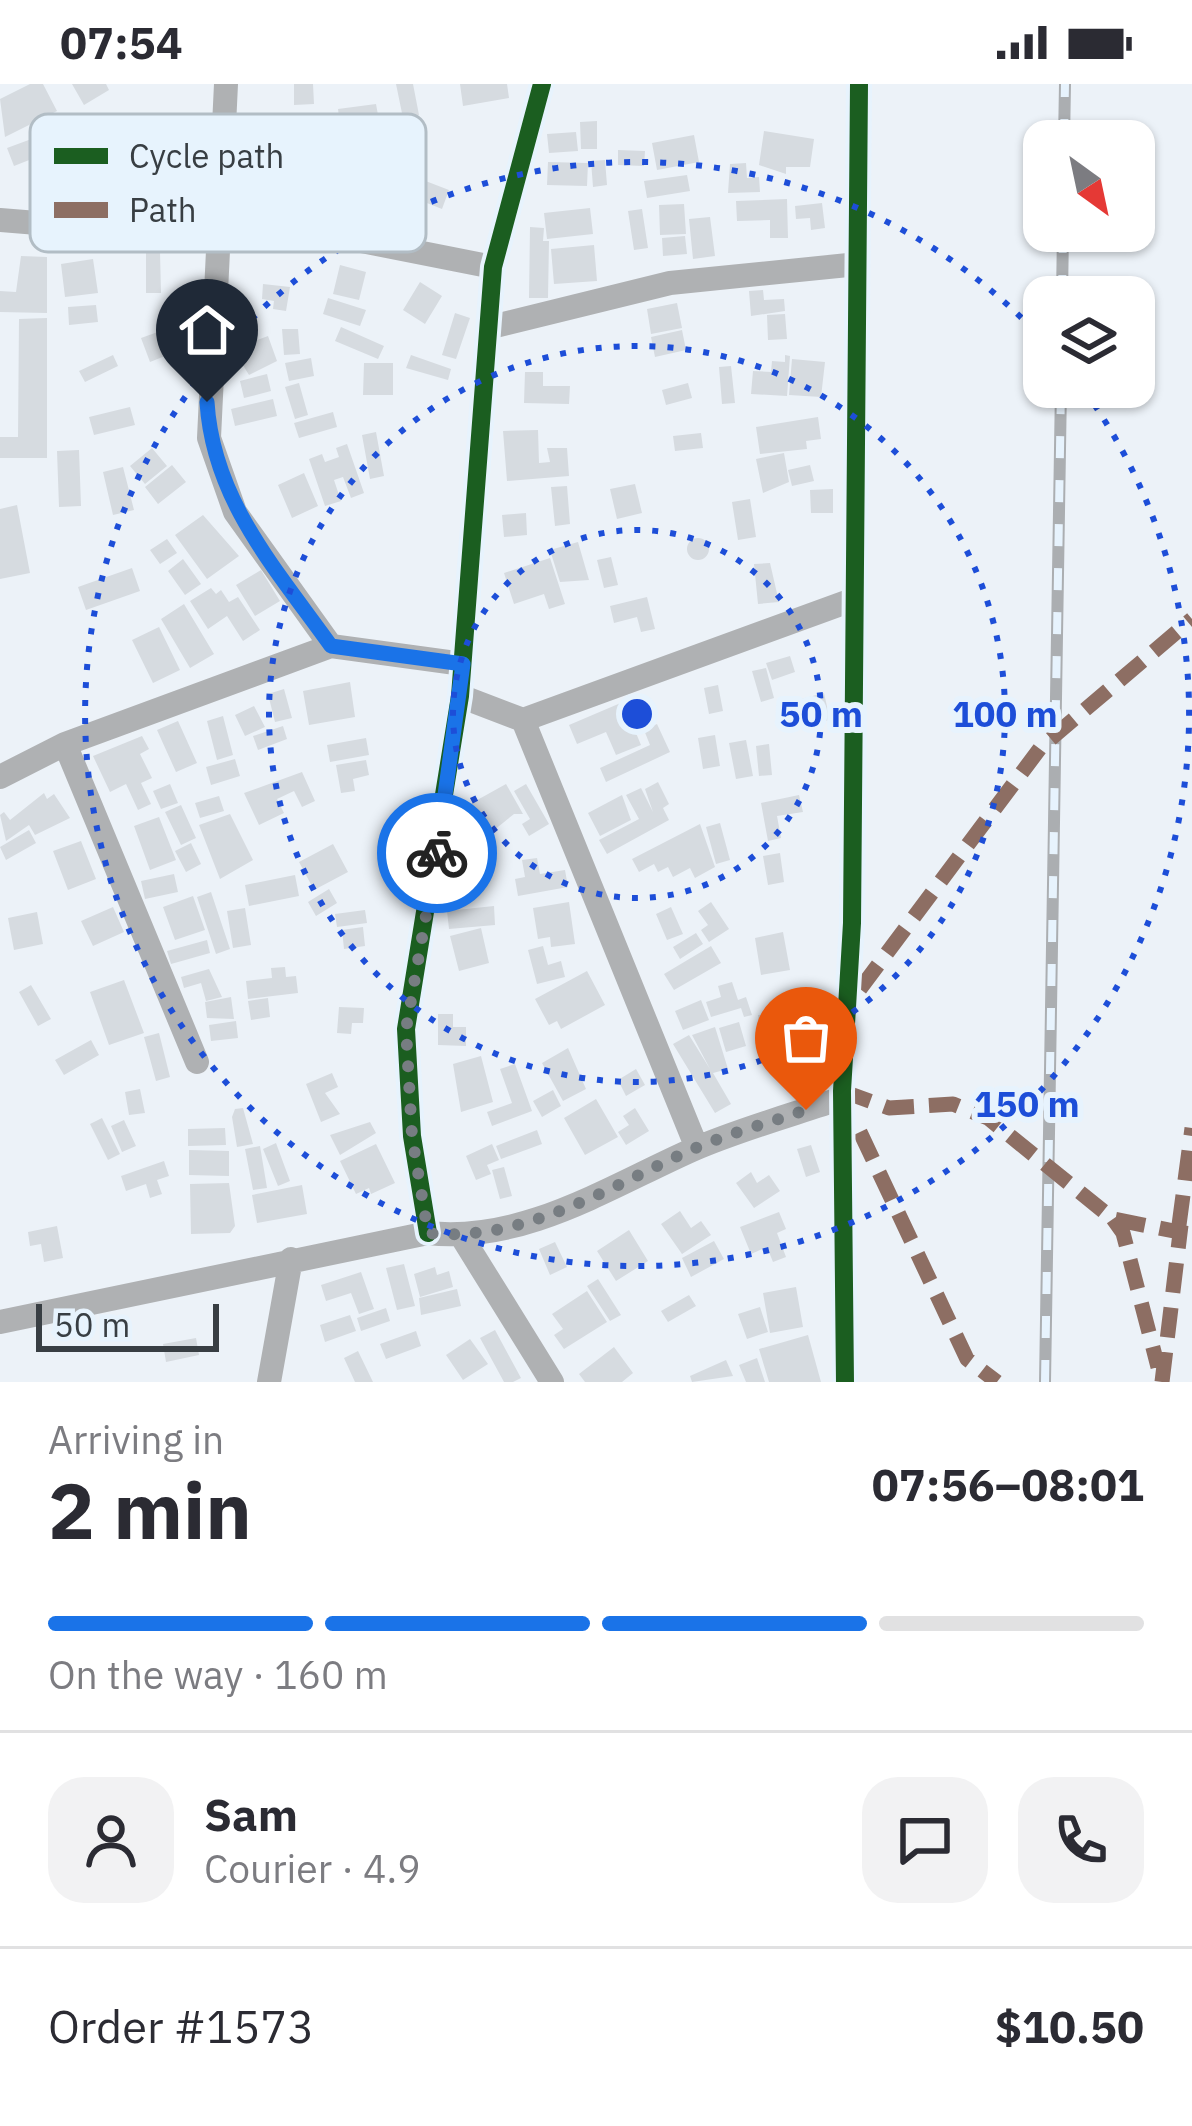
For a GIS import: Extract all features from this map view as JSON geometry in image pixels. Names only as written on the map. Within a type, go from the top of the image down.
[{"type":"street","points":[[225,114],[226,84]]},
{"type":"street","points":[[428,1233],[412,1136],[406,1029],[460,697],[493,267],[542,84]]},
{"type":"street","points":[[845,1382],[842,1098],[852,923],[859,84]]},
{"type":"street","points":[[0,220],[30,222]]},
{"type":"street","points":[[217,252],[207,402],[217,472],[236,512],[331,646]]},
{"type":"street","points":[[417,252],[493,267]]},
{"type":"street","points":[[491,327],[670,283],[858,265]]},
{"type":"street","points":[[460,697],[523,720],[852,600]]},
{"type":"street","points":[[0,777],[65,744],[331,646],[463,664]]},
{"type":"street","points":[[523,720],[697,1148]]},
{"type":"street","points":[[65,744],[197,1062]]},
{"type":"street","points":[[0,1322],[291,1258],[428,1233],[462,1237],[563,1211],[697,1148],[842,1098]]},
{"type":"street","points":[[462,1237],[552,1382]]},
{"type":"street","points":[[269,1382],[291,1258]]},
{"type":"building","points":[[30,84],[43,84],[57,111],[30,114],[30,124],[5,137],[0,99]]},
{"type":"building","points":[[72,84],[106,84],[109,90],[84,105]]},
{"type":"building","points":[[294,84],[313,84],[314,104],[294,105]]},
{"type":"building","points":[[396,84],[413,84],[419,114],[402,114]]},
{"type":"building","points":[[460,84],[507,84],[509,98],[463,106]]},
{"type":"building","points":[[376,104],[378,114],[339,114],[338,109]]},
{"type":"building","points":[[597,121],[597,149],[581,149],[580,122]]},
{"type":"building","points":[[764,131],[814,139],[810,167],[786,167],[786,174],[759,165]]},
{"type":"building","points":[[576,132],[578,151],[549,153],[547,134]]},
{"type":"building","points":[[694,135],[699,162],[657,170],[652,143]]},
{"type":"building","points":[[30,140],[30,160],[14,166],[7,148]]},
{"type":"building","points":[[618,150],[645,151],[644,166],[618,165]]},
{"type":"building","points":[[605,160],[607,185],[593,187],[591,161]]},
{"type":"building","points":[[548,162],[588,163],[587,186],[547,185]]},
{"type":"building","points":[[746,163],[747,178],[759,177],[760,192],[728,193],[730,164]]},
{"type":"building","points":[[687,175],[690,191],[647,198],[644,181]]},
{"type":"building","points":[[426,181],[449,190],[442,209],[427,203],[426,206]]},
{"type":"building","points":[[787,199],[788,238],[770,238],[770,220],[737,221],[736,201]]},
{"type":"building","points":[[822,203],[825,228],[811,230],[810,218],[796,219],[795,206]]},
{"type":"building","points":[[684,204],[686,234],[660,235],[659,205]]},
{"type":"building","points":[[590,208],[593,234],[547,239],[544,213]]},
{"type":"building","points":[[642,209],[648,248],[634,250],[628,211]]},
{"type":"building","points":[[710,217],[715,256],[693,259],[689,219]]},
{"type":"building","points":[[530,227],[544,228],[543,241],[549,241],[548,298],[529,298]]},
{"type":"building","points":[[685,236],[687,254],[663,256],[662,238]]},
{"type":"building","points":[[594,245],[597,281],[554,284],[551,249]]},
{"type":"building","points":[[146,252],[160,252],[161,293],[146,293]]},
{"type":"building","points":[[21,256],[47,257],[47,313],[0,312],[0,291],[16,292]]},
{"type":"building","points":[[93,259],[98,293],[65,297],[61,264]]},
{"type":"building","points":[[340,265],[366,272],[359,300],[333,294]]},
{"type":"building","points":[[420,282],[442,296],[425,324],[403,310]]},
{"type":"building","points":[[263,284],[290,287],[286,311],[273,309],[274,301],[262,299]]},
{"type":"building","points":[[763,290],[764,300],[784,299],[785,311],[751,316],[749,291]]},
{"type":"building","points":[[328,298],[366,310],[360,326],[323,314]]},
{"type":"building","points":[[677,303],[682,328],[651,334],[647,309]]},
{"type":"building","points":[[96,305],[98,322],[69,325],[68,307]]},
{"type":"building","points":[[455,313],[470,318],[456,359],[442,355]]},
{"type":"building","points":[[785,314],[787,339],[768,340],[767,315]]},
{"type":"building","points":[[47,318],[47,458],[0,458],[0,437],[18,437],[19,319]]},
{"type":"building","points":[[180,324],[187,347],[173,352],[169,341],[161,344],[165,356],[150,362],[141,338]]},
{"type":"building","points":[[341,327],[384,346],[378,359],[335,341]]},
{"type":"building","points":[[282,329],[298,329],[300,354],[284,355]]},
{"type":"building","points":[[682,330],[686,350],[655,357],[651,337]]},
{"type":"building","points":[[268,336],[277,361],[249,375],[233,349]]},
{"type":"building","points":[[113,355],[118,366],[85,382],[79,371]]},
{"type":"building","points":[[411,355],[451,369],[448,380],[406,368]]},
{"type":"building","points":[[785,355],[790,356],[787,396],[751,394],[753,371],[771,372],[772,361],[785,362]]},
{"type":"building","points":[[311,358],[314,376],[289,381],[285,363]]},
{"type":"building","points":[[792,359],[825,362],[821,397],[789,395]]},
{"type":"building","points":[[364,363],[393,363],[393,395],[363,395]]},
{"type":"building","points":[[731,366],[735,403],[722,404],[719,367]]},
{"type":"building","points":[[525,372],[543,372],[543,386],[570,386],[569,404],[524,403]]},
{"type":"building","points":[[267,374],[271,391],[244,398],[240,381]]},
{"type":"building","points":[[299,383],[308,415],[295,419],[285,387]]},
{"type":"building","points":[[688,383],[692,398],[666,405],[662,390]]},
{"type":"building","points":[[273,399],[277,416],[235,426],[231,409]]},
{"type":"building","points":[[130,407],[135,425],[94,435],[89,417]]},
{"type":"building","points":[[333,412],[337,427],[299,438],[294,423]]},
{"type":"building","points":[[818,417],[821,439],[806,441],[807,449],[760,454],[756,427]]},
{"type":"building","points":[[538,430],[539,463],[550,462],[547,448],[567,448],[569,476],[507,481],[503,431]]},
{"type":"building","points":[[376,432],[384,476],[370,479],[362,435]]},
{"type":"building","points":[[701,433],[703,448],[675,451],[673,436]]},
{"type":"building","points":[[347,444],[364,493],[351,498],[343,477],[334,480],[341,501],[325,506],[309,459],[322,454],[325,462],[339,457],[336,448]]},
{"type":"building","points":[[152,448],[167,466],[145,484],[130,466]]},
{"type":"building","points":[[79,450],[81,506],[59,507],[57,451]]},
{"type":"building","points":[[784,453],[789,482],[763,493],[756,459]]},
{"type":"building","points":[[172,465],[186,482],[158,504],[145,487]]},
{"type":"building","points":[[810,465],[814,481],[792,486],[788,470]]},
{"type":"building","points":[[123,467],[134,510],[113,515],[103,472]]},
{"type":"building","points":[[304,473],[318,506],[292,518],[278,485]]},
{"type":"building","points":[[635,484],[642,513],[617,519],[610,489]]},
{"type":"building","points":[[567,486],[570,524],[555,526],[551,487]]},
{"type":"building","points":[[833,489],[833,513],[811,513],[810,490]]},
{"type":"building","points":[[750,499],[756,537],[738,540],[732,502]]},
{"type":"building","points":[[17,505],[30,573],[0,579],[0,509]]},
{"type":"building","points":[[526,513],[527,535],[504,537],[502,515]]},
{"type":"building","points":[[203,515],[239,556],[207,579],[175,535]]},
{"type":"building","points":[[698,538],[709,549],[698,560],[687,549]]},
{"type":"building","points":[[167,539],[177,553],[160,564],[150,550]]},
{"type":"building","points":[[578,542],[589,580],[560,582],[550,550]]},
{"type":"building","points":[[611,557],[618,585],[604,588],[597,560]]},
{"type":"building","points":[[550,558],[565,604],[549,609],[544,594],[514,604],[504,573]]},
{"type":"building","points":[[183,559],[201,584],[185,595],[168,571]]},
{"type":"building","points":[[770,563],[779,602],[758,604],[754,564]]},
{"type":"building","points":[[132,568],[140,591],[86,610],[78,587]]},
{"type":"building","points":[[261,570],[280,601],[255,616],[236,585]]},
{"type":"building","points":[[211,588],[216,594],[221,590],[229,602],[238,597],[260,630],[243,641],[227,616],[208,629],[190,601]]},
{"type":"building","points":[[647,597],[655,629],[641,632],[637,617],[614,623],[610,606]]},
{"type":"building","points":[[184,604],[214,654],[190,668],[161,619]]},
{"type":"building","points":[[159,627],[180,670],[153,683],[132,640]]},
{"type":"building","points":[[790,656],[795,672],[772,680],[766,663]]},
{"type":"building","points":[[766,668],[774,698],[761,702],[752,671]]},
{"type":"building","points":[[350,682],[355,717],[309,725],[303,691]]},
{"type":"building","points":[[718,685],[723,711],[709,714],[704,688]]},
{"type":"building","points":[[284,689],[292,718],[275,722],[268,694]]},
{"type":"building","points":[[824,693],[830,720],[796,728],[790,702]]},
{"type":"building","points":[[623,702],[641,745],[616,755],[606,732],[577,744],[569,725]]},
{"type":"building","points":[[254,706],[265,727],[245,736],[235,715]]},
{"type":"building","points":[[223,716],[233,755],[217,760],[207,721]]},
{"type":"building","points":[[178,721],[197,763],[176,772],[157,730]]},
{"type":"building","points":[[657,724],[670,752],[606,782],[600,768],[650,745],[644,730]]},
{"type":"building","points":[[283,726],[287,739],[258,750],[253,736]]},
{"type":"building","points":[[715,735],[720,766],[703,769],[698,738]]},
{"type":"building","points":[[142,736],[149,749],[140,754],[152,778],[141,783],[151,804],[138,810],[126,784],[110,792],[93,756]]},
{"type":"building","points":[[366,738],[369,755],[330,762],[327,745]]},
{"type":"building","points":[[746,740],[753,776],[736,779],[729,743]]},
{"type":"building","points":[[769,744],[772,775],[759,776],[756,746]]},
{"type":"building","points":[[235,759],[240,776],[211,785],[206,767]]},
{"type":"building","points":[[366,760],[369,775],[353,779],[355,791],[341,793],[336,765]]},
{"type":"building","points":[[302,772],[315,801],[302,807],[294,791],[277,799],[284,813],[259,825],[244,793]]},
{"type":"building","points":[[658,782],[669,804],[663,808],[669,820],[607,854],[599,840],[639,819],[626,795],[641,788],[653,812],[645,789]]},
{"type":"building","points":[[170,784],[178,803],[161,809],[153,791]]},
{"type":"building","points":[[506,784],[523,814],[514,814],[488,835],[470,804]]},
{"type":"building","points":[[526,784],[549,824],[529,836],[522,824],[530,819],[514,791]]},
{"type":"building","points":[[44,793],[47,799],[54,794],[70,818],[35,835],[29,825],[6,841],[0,815],[4,812],[10,820]]},
{"type":"building","points":[[622,795],[631,820],[600,836],[588,813]]},
{"type":"building","points":[[799,795],[803,812],[777,816],[781,838],[768,841],[761,803]]},
{"type":"building","points":[[219,796],[224,811],[200,818],[195,803]]},
{"type":"building","points":[[181,805],[196,838],[181,845],[165,812]]},
{"type":"building","points":[[230,814],[253,860],[220,879],[199,825]]},
{"type":"building","points":[[159,817],[176,860],[150,870],[134,826]]},
{"type":"building","points":[[720,823],[730,860],[716,864],[706,827]]},
{"type":"building","points":[[700,824],[715,867],[695,878],[690,868],[673,877],[668,867],[658,872],[654,864],[639,872],[632,859]]},
{"type":"building","points":[[29,830],[36,843],[6,860],[0,847]]},
{"type":"building","points":[[81,841],[96,879],[68,890],[53,851]]},
{"type":"building","points":[[191,843],[201,864],[186,872],[175,851]]},
{"type":"building","points":[[333,844],[348,872],[314,890],[299,862]]},
{"type":"building","points":[[780,853],[784,882],[768,885],[763,856]]},
{"type":"building","points":[[537,858],[540,874],[565,870],[568,887],[518,896],[515,879],[525,877],[522,860]]},
{"type":"building","points":[[174,874],[178,892],[145,899],[141,881]]},
{"type":"building","points":[[295,875],[299,896],[249,906],[245,885]]},
{"type":"building","points":[[329,889],[337,903],[316,916],[308,902]]},
{"type":"building","points":[[211,892],[230,949],[216,954],[197,897]]},
{"type":"building","points":[[193,896],[205,930],[175,940],[163,907]]},
{"type":"building","points":[[569,902],[575,944],[551,947],[550,937],[538,939],[533,908]]},
{"type":"building","points":[[711,902],[729,929],[709,942],[701,930],[708,925],[698,911]]},
{"type":"building","points":[[494,906],[495,925],[449,929],[447,911]]},
{"type":"building","points":[[113,907],[124,932],[93,946],[81,921]]},
{"type":"building","points":[[671,907],[683,934],[667,940],[656,914]]},
{"type":"building","points":[[245,908],[251,945],[233,948],[227,911]]},
{"type":"building","points":[[365,910],[367,923],[337,927],[335,914]]},
{"type":"building","points":[[37,912],[43,944],[14,950],[8,918]]},
{"type":"building","points":[[363,927],[365,946],[344,949],[342,930]]},
{"type":"building","points":[[481,928],[489,963],[459,971],[450,936]]},
{"type":"building","points":[[783,932],[790,970],[761,975],[755,938]]},
{"type":"building","points":[[696,933],[703,944],[680,959],[673,947]]},
{"type":"building","points":[[207,940],[210,953],[171,964],[167,951]]},
{"type":"building","points":[[543,946],[548,965],[561,961],[565,977],[537,984],[528,950]]},
{"type":"building","points":[[711,946],[721,963],[674,990],[664,974]]},
{"type":"building","points":[[285,967],[286,977],[296,976],[298,993],[248,999],[246,981],[272,978],[271,968]]},
{"type":"building","points":[[209,969],[222,997],[206,1001],[201,983],[184,988],[181,977]]},
{"type":"building","points":[[587,971],[605,1005],[561,1029],[557,1021],[549,1025],[535,999]]},
{"type":"building","points":[[124,980],[144,1033],[109,1045],[90,992]]},
{"type":"building","points":[[732,982],[738,1000],[746,997],[752,1015],[744,1017],[741,1008],[711,1017],[706,1002],[721,997],[718,986]]},
{"type":"building","points":[[31,985],[51,1019],[38,1026],[19,992]]},
{"type":"building","points":[[231,997],[234,1019],[207,1018],[205,1002]]},
{"type":"building","points":[[268,998],[270,1017],[251,1020],[248,1001]]},
{"type":"building","points":[[701,1000],[709,1020],[683,1030],[675,1011]]},
{"type":"building","points":[[339,1007],[364,1008],[363,1023],[352,1023],[351,1034],[337,1033]]},
{"type":"building","points":[[812,1010],[821,1056],[762,1060],[758,1015]]},
{"type":"building","points":[[438,1014],[453,1014],[453,1027],[466,1027],[466,1046],[438,1045]]},
{"type":"building","points":[[236,1021],[238,1038],[211,1041],[209,1025]]},
{"type":"building","points":[[739,1022],[746,1046],[726,1052],[719,1028]]},
{"type":"building","points":[[715,1027],[728,1069],[713,1073],[731,1104],[715,1113],[673,1044],[689,1035],[710,1069],[692,1035]]},
{"type":"building","points":[[159,1033],[170,1077],[156,1081],[144,1037]]},
{"type":"building","points":[[91,1040],[99,1055],[64,1075],[55,1060]]},
{"type":"building","points":[[568,1048],[586,1089],[563,1101],[542,1063]]},
{"type":"building","points":[[481,1056],[493,1102],[461,1112],[453,1064]]},
{"type":"building","points":[[515,1064],[532,1111],[492,1126],[487,1112],[512,1103],[500,1069]]},
{"type":"building","points":[[636,1069],[645,1085],[626,1096],[618,1080]]},
{"type":"building","points":[[332,1073],[338,1087],[325,1093],[340,1114],[321,1122],[306,1084]]},
{"type":"building","points":[[140,1089],[145,1113],[129,1115],[125,1092]]},
{"type":"building","points":[[553,1090],[561,1106],[542,1117],[533,1101]]},
{"type":"building","points":[[596,1099],[618,1137],[585,1155],[564,1118]]},
{"type":"building","points":[[243,1108],[253,1144],[237,1147],[232,1117],[235,1109]]},
{"type":"building","points":[[635,1108],[649,1131],[626,1145],[618,1132],[629,1125],[623,1116]]},
{"type":"building","points":[[102,1118],[120,1154],[108,1160],[90,1124]]},
{"type":"building","points":[[124,1120],[136,1146],[122,1152],[111,1126]]},
{"type":"building","points":[[370,1122],[376,1133],[340,1155],[330,1135]]},
{"type":"building","points":[[225,1128],[226,1145],[188,1146],[188,1129]]},
{"type":"building","points":[[537,1130],[542,1144],[501,1159],[496,1146]]},
{"type":"building","points":[[276,1143],[290,1181],[278,1186],[263,1149]]},
{"type":"building","points":[[376,1144],[395,1183],[371,1194],[369,1188],[356,1194],[340,1161]]},
{"type":"building","points":[[492,1144],[499,1160],[487,1165],[491,1174],[476,1180],[466,1156]]},
{"type":"building","points":[[811,1145],[820,1172],[806,1177],[797,1149]]},
{"type":"building","points":[[260,1146],[267,1188],[253,1190],[245,1149]]},
{"type":"building","points":[[189,1150],[229,1151],[229,1176],[189,1175]]},
{"type":"building","points":[[164,1161],[169,1176],[157,1180],[162,1194],[150,1198],[146,1184],[126,1191],[121,1176]]},
{"type":"building","points":[[504,1167],[512,1196],[500,1199],[492,1170]]},
{"type":"building","points":[[751,1172],[757,1183],[769,1175],[780,1191],[754,1208],[736,1183]]},
{"type":"building","points":[[229,1183],[235,1226],[230,1233],[191,1234],[190,1184]]},
{"type":"building","points":[[302,1185],[307,1214],[257,1223],[252,1195]]},
{"type":"building","points":[[680,1211],[691,1228],[701,1221],[711,1235],[682,1254],[661,1224]]},
{"type":"building","points":[[779,1212],[786,1229],[777,1233],[786,1257],[773,1262],[767,1247],[751,1254],[740,1227]]},
{"type":"building","points":[[57,1226],[63,1258],[44,1262],[41,1244],[30,1246],[28,1232]]},
{"type":"building","points":[[629,1230],[648,1261],[616,1281],[597,1251]]},
{"type":"building","points":[[714,1241],[724,1259],[691,1277],[682,1258]]},
{"type":"building","points":[[555,1242],[567,1267],[550,1275],[539,1249]]},
{"type":"building","points":[[404,1264],[415,1306],[397,1310],[386,1268]]},
{"type":"building","points":[[435,1267],[437,1275],[449,1271],[453,1287],[420,1297],[414,1274]]},
{"type":"building","points":[[361,1272],[374,1309],[359,1314],[351,1293],[326,1301],[321,1285]]},
{"type":"building","points":[[598,1279],[621,1315],[610,1321],[587,1286]]},
{"type":"building","points":[[796,1287],[803,1327],[770,1333],[763,1293]]},
{"type":"building","points":[[457,1289],[461,1306],[421,1315],[419,1298]]},
{"type":"building","points":[[587,1291],[607,1322],[564,1349],[554,1335],[563,1329],[552,1314]]},
{"type":"building","points":[[689,1295],[696,1306],[668,1322],[661,1311]]},
{"type":"building","points":[[760,1307],[768,1332],[747,1339],[738,1314]]},
{"type":"building","points":[[386,1308],[390,1321],[361,1331],[357,1318]]},
{"type":"building","points":[[350,1315],[356,1331],[325,1342],[320,1325]]},
{"type":"building","points":[[495,1330],[521,1378],[513,1382],[504,1382],[480,1338]]},
{"type":"building","points":[[416,1331],[421,1346],[386,1359],[380,1344]]},
{"type":"building","points":[[808,1335],[821,1382],[769,1382],[759,1349]]},
{"type":"building","points":[[196,1338],[199,1355],[166,1362],[163,1344]]},
{"type":"building","points":[[470,1339],[488,1364],[463,1380],[446,1355]]},
{"type":"building","points":[[614,1347],[633,1373],[622,1382],[585,1382],[579,1374]]},
{"type":"building","points":[[358,1351],[373,1382],[355,1382],[344,1358]]},
{"type":"building","points":[[757,1358],[765,1382],[746,1382],[739,1365]]},
{"type":"building","points":[[726,1360],[733,1376],[692,1382],[690,1376]]},
{"type":"railway","points":[[1064,120],[1065,84]]},
{"type":"railway","points":[[1062,276],[1063,252]]},
{"type":"railway","points":[[1045,1382],[1061,408]]},
{"type":"marked path","points":[[860,989],[1041,747],[1192,619]]},
{"type":"marked path","points":[[842,1091],[889,1108],[953,1104],[988,1118],[1113,1219],[1179,1232]]},
{"type":"marked path","points":[[1179,1225],[1192,1128]]},
{"type":"marked path","points":[[860,1132],[967,1359],[997,1382]]},
{"type":"marked path","points":[[1113,1219],[1123,1233],[1158,1367]]},
{"type":"marked path","points":[[1162,1382],[1181,1225]]},
{"type":"cycle path","points":[[428,1233],[412,1136],[406,1029],[460,696],[493,267],[542,84]]},
{"type":"cycle path","points":[[845,1382],[842,1091],[852,923],[859,84]]},
{"type":"way so far","points":[[437,853],[406,1029],[412,1136],[428,1233],[462,1237],[563,1211],[697,1148],[806,1110]]},
{"type":"route","points":[[207,402],[217,472],[236,512],[331,646],[463,664],[437,853]]}]
